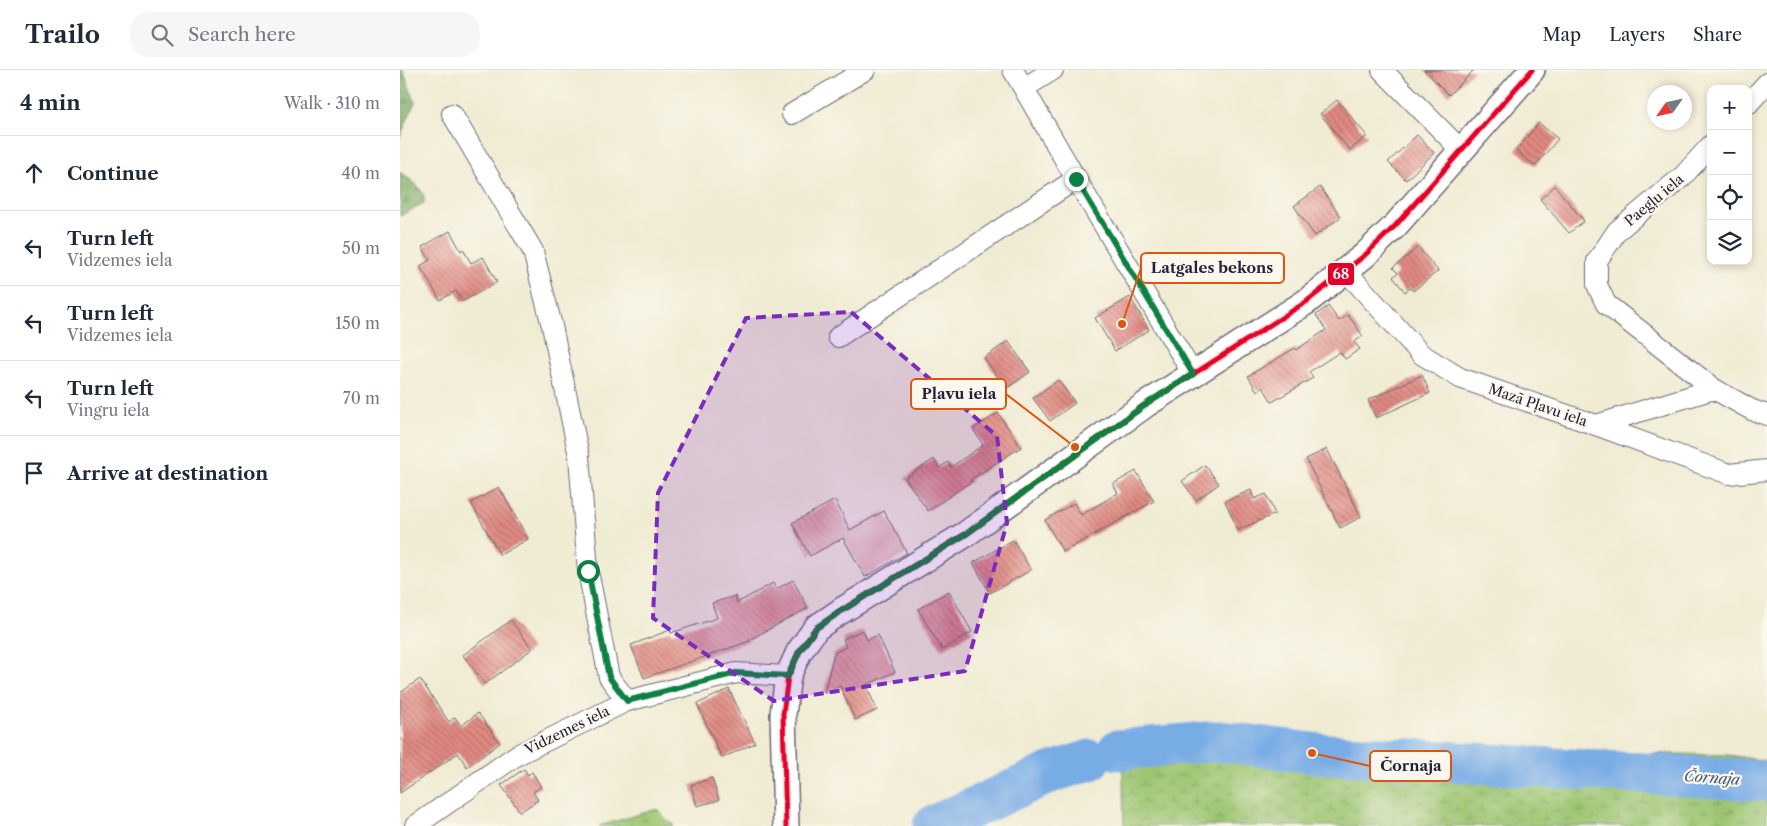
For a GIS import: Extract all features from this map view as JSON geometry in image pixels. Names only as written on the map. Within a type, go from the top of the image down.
[{"type":"street","points":[[792,114],[865,70]]},
{"type":"street","points":[[1013,70],[1193,374]]},
{"type":"street","points":[[1024,88],[1053,70]]},
{"type":"street","points":[[1382,70],[1462,151]]},
{"type":"street","points":[[786,826],[782,714],[788,676],[799,652],[816,628],[966,534],[1145,405],[1306,302],[1346,271],[1395,226],[1532,70]]},
{"type":"street","points":[[1752,100],[1767,83]]},
{"type":"street","points":[[452,114],[533,251],[552,326],[579,456],[588,571],[609,677],[627,701]]},
{"type":"street","name":"Paegļu iela","points":[[1707,149],[1683,176],[1617,231],[1597,261],[1597,285],[1606,304],[1714,389],[1752,410],[1767,415]]},
{"type":"street","points":[[838,337],[1076,179]]},
{"type":"street","name":"Mazā Pļavu iela","points":[[1346,271],[1420,354],[1460,378],[1729,474],[1767,470]]},
{"type":"street","points":[[1596,425],[1714,389]]},
{"type":"street","name":"Vidzemes iela","points":[[415,826],[517,755],[627,701],[736,673],[788,676]]},
{"type":"highlighted area","points":[[851,312],[997,436],[1007,523],[965,671],[774,701],[653,618],[658,493],[746,318]]},
{"type":"green space","points":[[400,70],[403,70],[415,102],[400,137]]},
{"type":"green space","points":[[400,172],[417,185],[423,193],[424,203],[400,216]]},
{"type":"green space","points":[[1211,723],[1473,750],[1728,755],[1767,761],[1767,826],[1124,826],[1122,737]]},
{"type":"green space","points":[[657,809],[674,826],[599,826]]},
{"type":"building","points":[[1424,70],[1474,70],[1449,95]]},
{"type":"building","points":[[1337,100],[1367,136],[1350,150],[1320,114]]},
{"type":"building","points":[[1539,123],[1558,139],[1535,166],[1516,150]]},
{"type":"building","points":[[1417,135],[1434,153],[1406,180],[1388,162]]},
{"type":"building","points":[[1555,186],[1584,221],[1569,233],[1540,199]]},
{"type":"building","points":[[1320,187],[1341,217],[1315,236],[1294,206]]},
{"type":"building","points":[[450,231],[461,251],[463,249],[471,263],[483,257],[497,282],[462,302],[456,291],[440,300],[420,266],[430,260],[422,247]]},
{"type":"building","points":[[1418,247],[1438,271],[1413,291],[1410,288],[1405,292],[1393,277],[1398,273],[1393,268]]},
{"type":"building","points":[[1130,297],[1149,330],[1115,351],[1095,318]]},
{"type":"building","points":[[1328,306],[1339,321],[1348,315],[1363,336],[1354,342],[1360,349],[1345,359],[1340,352],[1309,372],[1313,378],[1272,402],[1263,387],[1257,391],[1248,376],[1295,348],[1296,350],[1326,330],[1316,315]]},
{"type":"building","points":[[1008,341],[1030,372],[1006,389],[984,358]]},
{"type":"building","points":[[1422,375],[1430,393],[1376,418],[1368,400]]},
{"type":"building","points":[[1058,380],[1075,403],[1050,421],[1033,398]]},
{"type":"building","points":[[998,413],[1021,447],[970,480],[972,481],[928,511],[905,478],[934,459],[939,468],[948,462],[951,467],[983,445],[973,429]]},
{"type":"building","points":[[1327,449],[1361,517],[1340,528],[1306,459]]},
{"type":"building","points":[[1205,465],[1219,484],[1196,500],[1182,481]]},
{"type":"building","points":[[1136,471],[1154,501],[1063,552],[1045,520],[1074,503],[1081,515],[1118,493],[1113,484]]},
{"type":"building","points":[[499,487],[528,539],[500,555],[471,503]]},
{"type":"building","points":[[1251,490],[1254,499],[1266,494],[1275,514],[1238,530],[1225,501]]},
{"type":"building","points":[[835,500],[850,530],[884,511],[907,553],[865,577],[843,538],[810,556],[792,523]]},
{"type":"building","points":[[1013,540],[1031,570],[990,593],[973,563]]},
{"type":"building","points":[[793,580],[808,608],[750,641],[644,678],[631,645],[670,630],[671,633],[717,618],[712,603],[735,596],[737,603],[773,583],[776,589]]},
{"type":"building","points":[[949,591],[972,632],[942,650],[918,609]]},
{"type":"building","points":[[511,620],[532,649],[485,684],[463,655]]},
{"type":"building","points":[[863,630],[867,640],[878,635],[895,672],[866,685],[877,710],[855,720],[840,686],[824,693],[834,653],[846,647],[843,639]]},
{"type":"building","points":[[420,679],[449,722],[455,717],[461,726],[478,713],[500,743],[467,767],[458,753],[400,793],[400,693]]},
{"type":"building","points":[[729,689],[755,743],[722,758],[697,704]]},
{"type":"building","points":[[524,769],[528,775],[532,772],[541,787],[533,792],[538,800],[520,812],[501,785]]},
{"type":"building","points":[[712,778],[719,800],[697,806],[691,785]]},
{"type":"waterway","name":"Čornaja","points":[[1118,750],[1219,741],[1312,753],[1767,781]]},
{"type":"waterway","name":"Čornaja","points":[[933,826],[1050,773],[1090,760]]},
{"type":"transit line","name":"68","points":[[786,826],[783,714],[788,676],[799,652],[816,628],[966,534],[1145,405],[1306,302],[1365,255],[1395,226],[1532,70]]},
{"type":"place","name":"Latgales bekons","points":[[1122,324]]},
{"type":"place","name":"Pļavu iela","points":[[1075,447]]},
{"type":"place","name":"Čornaja","points":[[1312,753]]},
{"type":"route","points":[[588,571],[609,677],[627,701],[736,673],[788,676],[799,652],[816,628],[966,534],[1145,405],[1193,374],[1076,179]]}]
